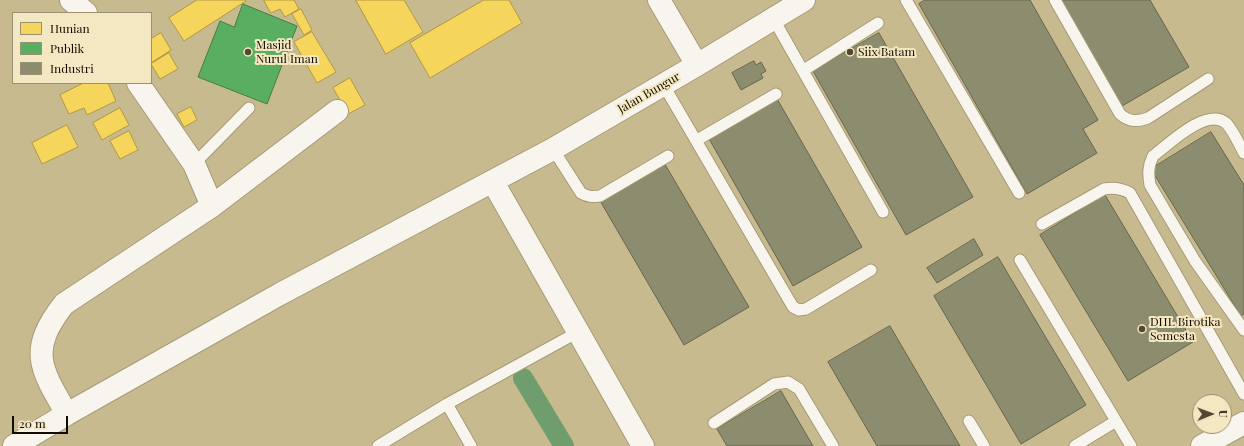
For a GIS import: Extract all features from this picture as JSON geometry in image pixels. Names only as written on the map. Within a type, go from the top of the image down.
[{"type":"street","points":[[71,0],[85,12]]},
{"type":"street","points":[[659,0],[697,65]]},
{"type":"street","name":"Jalan Bungur","points":[[14,446],[67,414],[280,294],[553,149],[697,65],[804,0]]},
{"type":"street","points":[[139,84],[194,164],[212,206]]},
{"type":"street","points":[[67,414],[48,381],[40,356],[43,336],[54,316],[64,304],[212,206],[337,111]]},
{"type":"street","points":[[492,182],[643,446]]},
{"type":"street","points":[[1202,446],[1244,423]]},
{"type":"lane","points":[[1055,0],[1120,114],[1126,119],[1140,121],[1148,118],[1208,79]]},
{"type":"lane","points":[[910,1],[1019,193]]},
{"type":"lane","points":[[773,18],[804,70],[882,212]]},
{"type":"lane","points":[[804,70],[878,23]]},
{"type":"lane","points":[[663,84],[793,307],[799,310],[806,309],[870,270]]},
{"type":"lane","points":[[697,140],[776,94]]},
{"type":"lane","points":[[194,164],[249,108]]},
{"type":"lane","points":[[1244,153],[1227,124],[1215,118],[1208,119],[1190,127],[1153,156],[1150,162],[1148,177],[1150,185],[1195,260],[1244,330]]},
{"type":"lane","points":[[553,149],[581,193],[593,197],[600,196],[668,156]]},
{"type":"lane","points":[[1042,224],[1104,190],[1114,187],[1130,193],[1244,394]]},
{"type":"lane","points":[[1020,260],[1131,446]]},
{"type":"lane","points":[[378,446],[447,404],[578,332]]},
{"type":"lane","points":[[714,423],[774,384],[788,382],[799,389],[833,446]]},
{"type":"lane","points":[[447,404],[471,446]]},
{"type":"lane","points":[[968,421],[984,446]]},
{"type":"lane","points":[[1075,446],[1116,421]]},
{"type":"building: Hunian","points":[[197,0],[246,1],[184,41],[169,18]]},
{"type":"building: Hunian","points":[[264,0],[294,0],[299,9],[285,17],[280,9],[271,13]]},
{"type":"building: Hunian","points":[[356,0],[404,0],[423,32],[386,54]]},
{"type":"building: Hunian","points":[[484,0],[509,0],[522,23],[430,78],[410,43]]},
{"type":"building: Hunian","points":[[301,9],[312,30],[304,35],[292,14]]},
{"type":"building: Hunian","points":[[312,32],[336,72],[317,83],[294,42]]},
{"type":"building: Hunian","points":[[161,33],[171,50],[152,62],[152,38]]},
{"type":"building: Hunian","points":[[169,53],[178,69],[160,79],[152,63]]},
{"type":"building: Hunian","points":[[350,78],[365,105],[348,114],[333,88]]},
{"type":"building: Hunian","points":[[82,84],[108,84],[116,101],[87,115],[84,108],[69,114],[60,95]]},
{"type":"building: Hunian","points":[[191,107],[197,120],[184,127],[177,114]]},
{"type":"building: Hunian","points":[[120,108],[129,125],[102,140],[93,123]]},
{"type":"building: Hunian","points":[[67,125],[78,147],[42,164],[32,143]]},
{"type":"building: Hunian","points":[[129,131],[138,150],[120,159],[110,141]]},
{"type":"building: Publik","name":"Masjid Nurul Iman","points":[[243,4],[297,26],[267,104],[198,77],[220,21],[234,27]]},
{"type":"building: Industri","points":[[925,0],[1030,0],[1098,120],[1083,129],[1097,153],[1027,194],[919,4]]},
{"type":"building: Industri","points":[[1062,0],[1150,0],[1189,67],[1122,106]]},
{"type":"building: Industri","points":[[879,33],[973,197],[906,235],[813,71]]},
{"type":"building: Industri","points":[[754,61],[756,65],[761,62],[766,71],[761,74],[763,78],[741,90],[732,73]]},
{"type":"building: Industri","points":[[776,97],[862,247],[793,286],[708,137]]},
{"type":"building: Industri","points":[[1211,132],[1244,185],[1244,314],[1241,316],[1151,169]]},
{"type":"building: Industri","points":[[663,161],[749,307],[684,345],[599,199]]},
{"type":"building: Industri","points":[[1105,195],[1193,342],[1128,381],[1040,235]]},
{"type":"building: Industri","points":[[974,239],[983,255],[937,283],[927,268]]},
{"type":"building: Industri","points":[[998,257],[1086,405],[1021,444],[934,296]]},
{"type":"building: Industri","points":[[890,326],[960,446],[877,446],[828,362]]},
{"type":"building: Industri","points":[[781,391],[813,446],[727,446],[717,429]]},
{"type":"waterway","points":[[523,378],[564,446]]},
{"type":"place","name":"Masjid Nurul Iman","points":[[248,52]]},
{"type":"place","name":"Siix Batam","points":[[850,52]]},
{"type":"place","name":"DHL Birotika Semesta","points":[[1142,329]]}]
